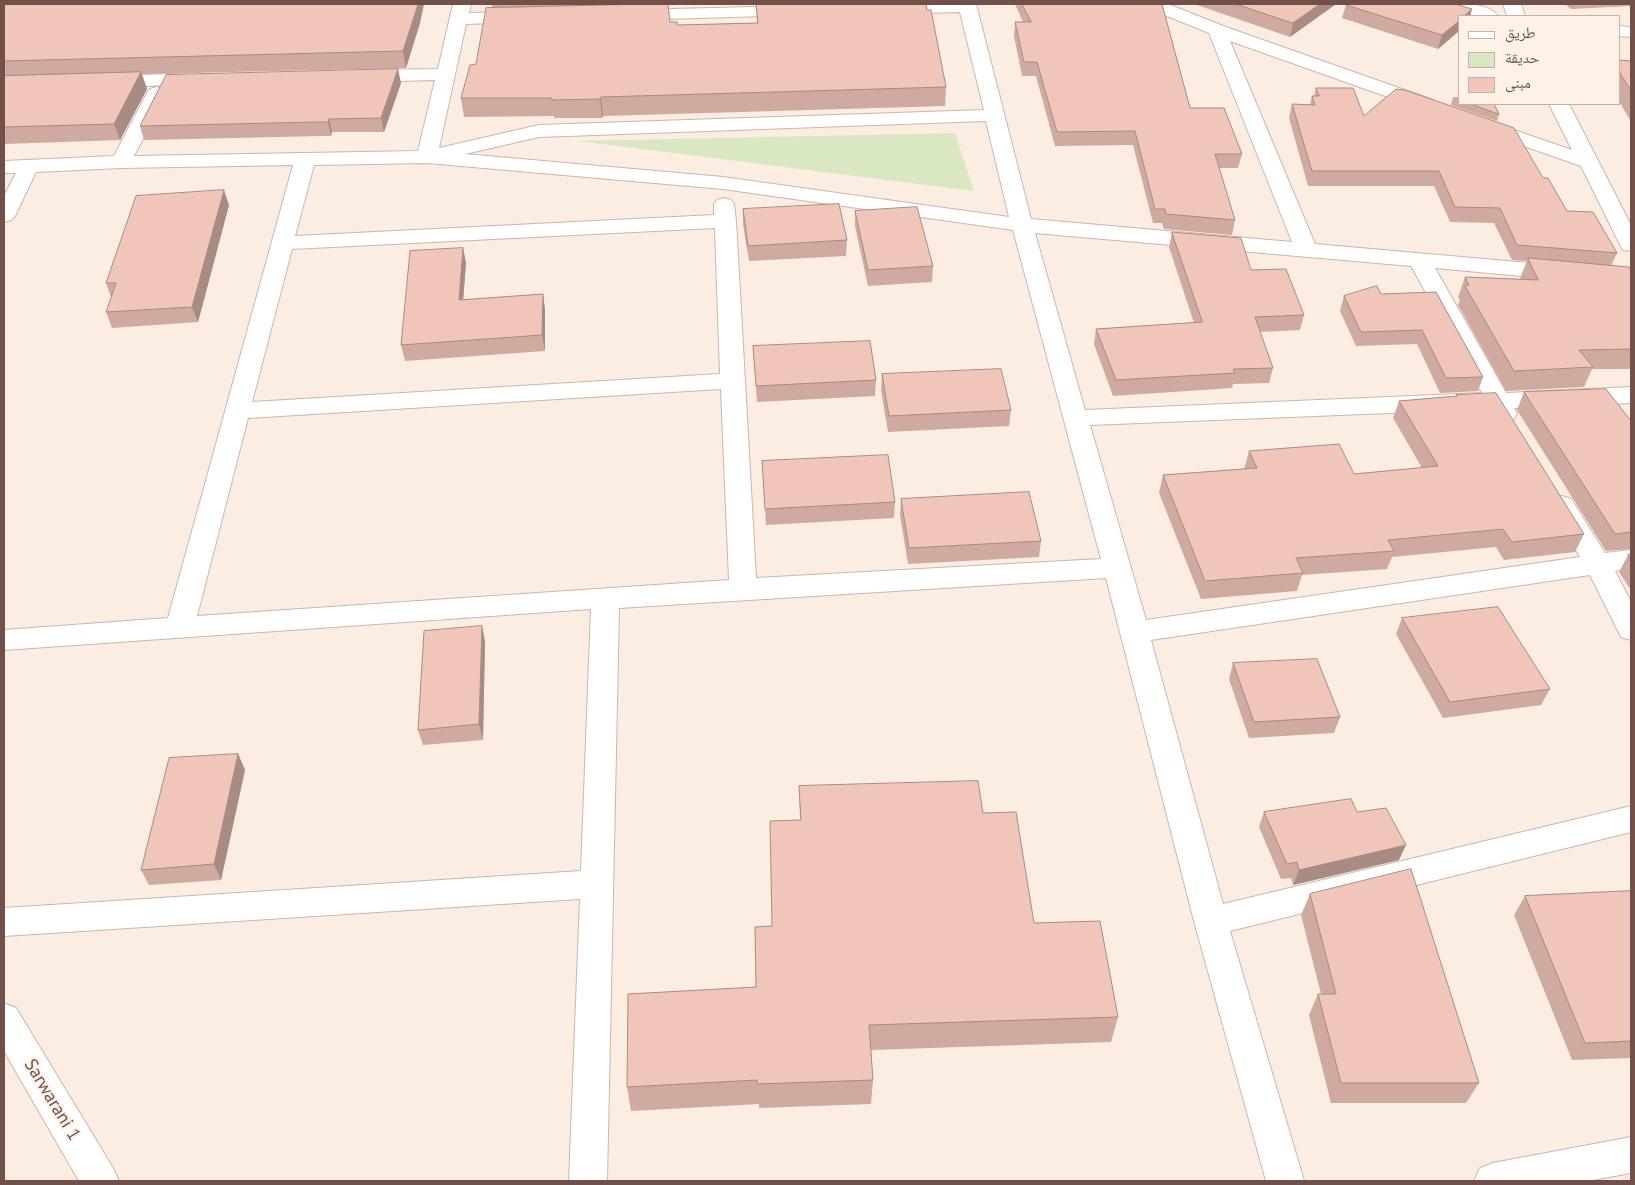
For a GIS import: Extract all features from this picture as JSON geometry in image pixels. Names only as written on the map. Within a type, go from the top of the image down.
[{"type":"street","points":[[1153,4],[1216,30],[1439,109]]},
{"type":"street","points":[[1456,4],[1485,15]]},
{"type":"street","points":[[871,9],[967,5],[1022,225],[1135,632],[1211,921],[1285,1181]]},
{"type":"street","points":[[618,15],[814,10]]},
{"type":"street","points":[[427,157],[460,11],[538,17]]},
{"type":"street","points":[[1216,30],[1306,250]]},
{"type":"street","points":[[348,76],[446,74]]},
{"type":"street","points":[[94,82],[222,79]]},
{"type":"street","points":[[121,162],[163,80]]},
{"type":"street","points":[[1559,105],[1631,245]]},
{"type":"street","points":[[427,157],[539,131],[995,115]]},
{"type":"street","points":[[1467,119],[1588,162]]},
{"type":"street","points":[[4,167],[121,162],[427,157],[723,182],[1022,225],[1631,279]]},
{"type":"street","points":[[180,627],[305,159]]},
{"type":"street","points":[[4,216],[30,166]]},
{"type":"street","points":[[723,182],[743,589]]},
{"type":"street","points":[[282,243],[725,221]]},
{"type":"street","points":[[1419,260],[1517,433]]},
{"type":"street","points":[[237,411],[732,381]]},
{"type":"street","points":[[1075,418],[1631,395]]},
{"type":"street","points":[[1548,482],[1599,565],[1631,630]]},
{"type":"street","points":[[1135,632],[1631,559]]},
{"type":"street","points":[[4,640],[743,589],[1117,568]]},
{"type":"street","points":[[588,1181],[605,599]]},
{"type":"street","points":[[1211,921],[1631,819]]},
{"type":"street","points":[[4,922],[597,884]]},
{"type":"street","name":"Sarwarani 1","points":[[4,1019],[100,1181]]},
{"type":"street","points":[[1493,1181],[1631,1155]]},
{"type":"green space","points":[[955,133],[974,191],[578,141]]},
{"type":"building","points":[[4,4],[418,4],[403,51],[4,61]]},
{"type":"building","points":[[668,4],[670,22],[677,22],[677,25],[758,23],[756,4],[926,4],[927,10],[931,10],[946,87],[601,97],[600,99],[461,98],[470,65],[476,64],[486,8]]},
{"type":"building","points":[[1022,4],[1162,4],[1190,108],[1224,108],[1242,154],[1215,154],[1235,220],[1166,214],[1165,209],[1155,209],[1135,131],[1057,132],[1037,62],[1024,62],[1015,22],[1031,22]]},
{"type":"building","points":[[1236,4],[1320,4],[1293,23]]},
{"type":"building","points":[[1455,4],[1472,9],[1465,15],[1458,15],[1458,22],[1442,35],[1346,5]]},
{"type":"building","points":[[1620,60],[1631,61],[1631,91],[1620,73]]},
{"type":"building","points":[[398,69],[381,118],[329,119],[328,122],[140,126],[166,75]]},
{"type":"building","points":[[141,72],[114,124],[4,127],[4,76]]},
{"type":"building","points":[[1316,88],[1353,88],[1364,116],[1396,89],[1405,90],[1514,128],[1543,178],[1548,178],[1567,211],[1593,212],[1617,253],[1517,245],[1500,208],[1455,207],[1439,171],[1312,171],[1292,104],[1315,105],[1312,96],[1319,96]]},
{"type":"building","points":[[1474,105],[1494,105],[1499,114]]},
{"type":"building","points":[[224,190],[192,307],[106,312],[116,283],[106,283],[136,196]]},
{"type":"building","points":[[839,204],[847,240],[748,246],[743,209]]},
{"type":"building","points":[[917,207],[933,266],[868,270],[855,211]]},
{"type":"building","points":[[1172,232],[1241,238],[1251,270],[1286,269],[1304,315],[1255,317],[1273,368],[1233,369],[1235,373],[1116,380],[1096,329],[1202,322]]},
{"type":"building","points":[[463,248],[459,300],[543,294],[542,335],[401,345],[410,251]]},
{"type":"building","points":[[1528,258],[1629,267],[1631,271],[1631,349],[1579,350],[1593,367],[1514,371],[1465,286],[1469,285],[1465,277],[1538,280]]},
{"type":"building","points":[[1377,286],[1381,294],[1436,292],[1483,377],[1446,378],[1422,330],[1361,332],[1344,296]]},
{"type":"building","points":[[870,341],[876,380],[756,386],[753,346]]},
{"type":"building","points":[[1001,369],[1011,410],[889,416],[882,374]]},
{"type":"building","points":[[1606,389],[1631,421],[1631,532],[1615,534],[1524,392]]},
{"type":"building","points":[[1496,393],[1584,534],[1512,542],[1503,529],[1388,540],[1394,551],[1296,558],[1303,573],[1205,581],[1163,475],[1257,468],[1249,451],[1339,444],[1354,474],[1438,466],[1399,401]]},
{"type":"building","points":[[888,455],[895,502],[765,509],[762,461]]},
{"type":"building","points":[[1029,492],[1041,541],[909,548],[901,499]]},
{"type":"building","points":[[1498,607],[1550,689],[1450,702],[1402,618]]},
{"type":"building","points":[[482,626],[479,724],[418,730],[424,631]]},
{"type":"building","points":[[1317,659],[1340,717],[1254,722],[1233,663]]},
{"type":"building","points":[[238,754],[214,864],[141,870],[169,758]]},
{"type":"building","points":[[978,781],[983,813],[1016,812],[1034,923],[1100,921],[1118,1017],[869,1025],[873,1080],[757,1084],[757,1080],[627,1087],[628,994],[756,987],[755,927],[772,926],[770,821],[801,820],[799,786]]},
{"type":"building","points":[[1351,799],[1357,812],[1386,808],[1406,845],[1299,870],[1297,862],[1287,864],[1264,812]]},
{"type":"building","points":[[1411,869],[1479,1083],[1341,1083],[1318,994],[1336,994],[1310,894]]},
{"type":"building","points":[[1631,891],[1631,1041],[1585,1043],[1525,896]]}]
